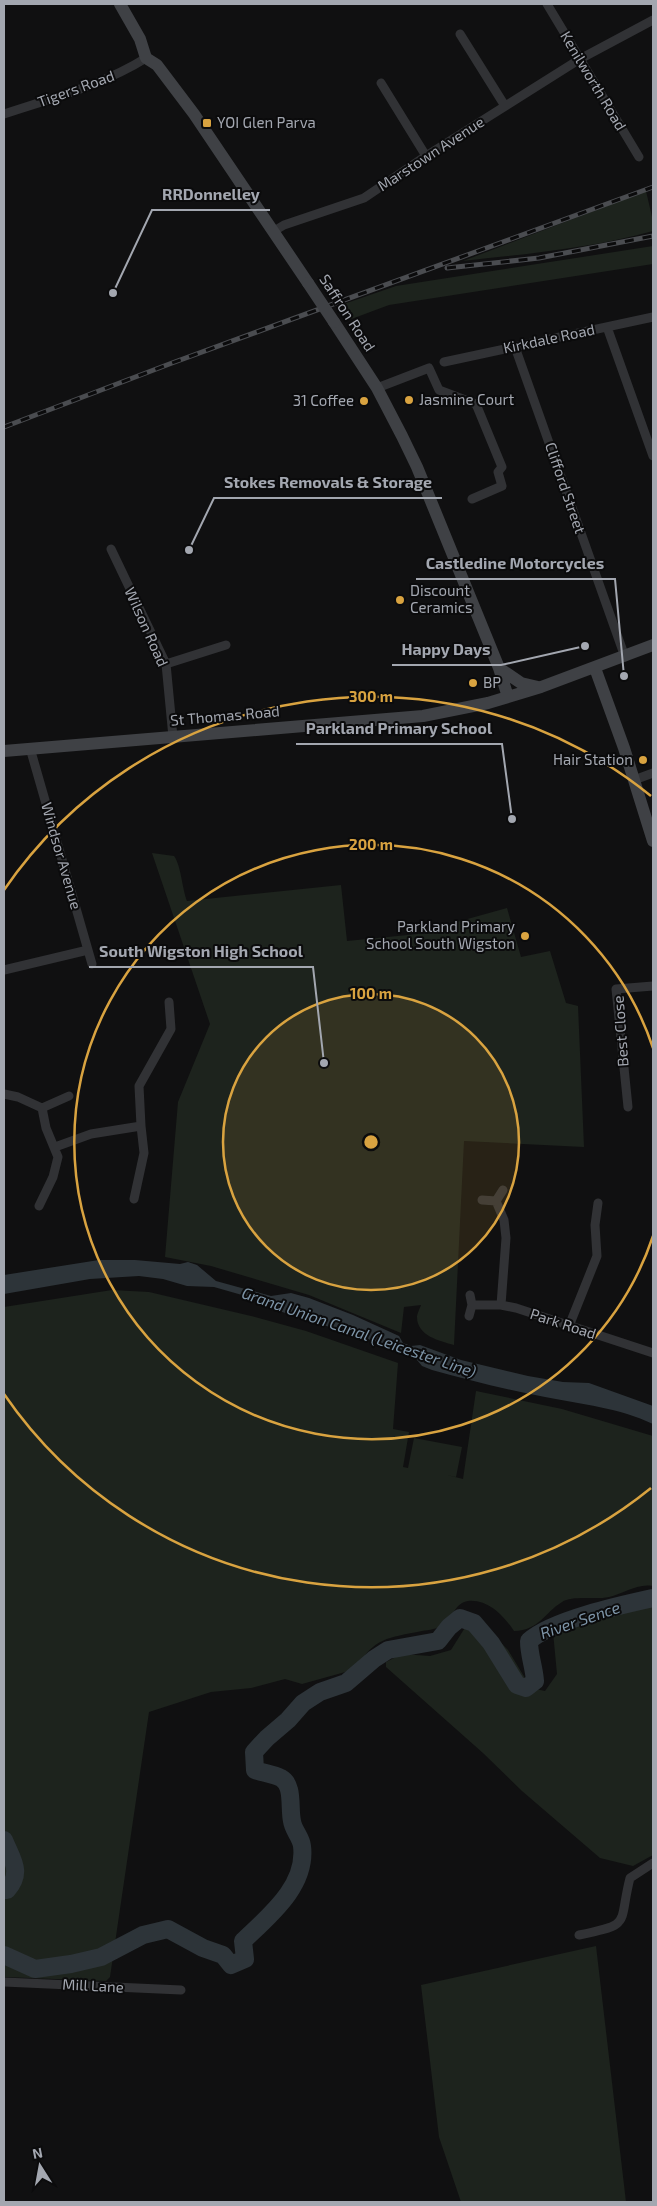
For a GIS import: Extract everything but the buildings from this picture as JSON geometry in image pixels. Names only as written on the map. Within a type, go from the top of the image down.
[{"type":"main road","name":"Saffron Road","points":[[120,4],[140,38],[146,58],[157,66],[194,114],[274,231],[377,388],[417,467],[499,668],[508,697]]},
{"type":"main road","name":"St Thomas Road","points":[[4,751],[423,716],[508,697],[541,687],[653,645]]},
{"type":"main road","points":[[499,668],[521,683],[532,687],[541,687]]},
{"type":"main road","points":[[595,668],[653,841]]},
{"type":"street","name":"Kenilworth Road","points":[[547,4],[639,157]]},
{"type":"street","name":"Marstown Avenue","points":[[274,231],[284,225],[364,198],[426,156],[580,59],[653,20]]},
{"type":"street","points":[[460,34],[505,106]]},
{"type":"street","name":"Tigers Road","points":[[4,114],[92,85],[125,71],[146,58]]},
{"type":"street","points":[[381,83],[426,156]]},
{"type":"street","name":"Kirkdale Road","points":[[444,362],[653,317]]},
{"type":"street","points":[[607,326],[653,456]]},
{"type":"street","name":"Clifford Street","points":[[515,347],[625,657]]},
{"type":"street","points":[[377,388],[429,368],[439,390],[476,404],[502,467],[498,472],[502,486],[472,499]]},
{"type":"street","name":"Wilson Road","points":[[111,549],[166,664],[173,737]]},
{"type":"street","points":[[166,664],[226,645]]},
{"type":"street","name":"Windsor Avenue","points":[[30,748],[92,964]]},
{"type":"street","points":[[634,780],[653,773]]},
{"type":"street","points":[[4,970],[88,950]]},
{"type":"street","name":"Best Close","points":[[628,1107],[616,989],[653,986]]},
{"type":"street","points":[[134,1199],[144,1153],[138,1086],[171,1029],[169,1002]]},
{"type":"street","points":[[4,1094],[18,1097],[42,1108],[69,1096]]},
{"type":"street","points":[[39,1206],[57,1167],[58,1157],[46,1128],[42,1108]]},
{"type":"street","points":[[55,1147],[92,1134],[141,1126]]},
{"type":"street","points":[[496,1201],[503,1190]]},
{"type":"street","points":[[482,1200],[496,1201]]},
{"type":"street","points":[[496,1201],[504,1220],[506,1238],[501,1305]]},
{"type":"street","points":[[569,1326],[597,1256],[595,1225],[598,1203]]},
{"type":"street","points":[[469,1316],[472,1305],[470,1295]]},
{"type":"street","name":"Park Road","points":[[472,1305],[501,1305],[653,1353]]},
{"type":"street","points":[[580,1935],[619,1924],[624,1911],[630,1878],[634,1873],[653,1863]]},
{"type":"street","name":"Mill Lane","points":[[4,1982],[181,1990]]},
{"type":"shaded area","points":[[646,191],[653,221],[653,231],[583,246],[463,261]]},
{"type":"shaded area","points":[[653,246],[653,264],[389,305],[346,321],[338,306],[396,286]]},
{"type":"shaded area","points":[[152,853],[174,856],[187,901],[341,885],[347,941],[428,933],[428,930],[507,908],[521,957],[550,951],[566,1003],[578,1006],[584,1147],[464,1141],[454,1345],[430,1337],[421,1329],[417,1317],[421,1305],[404,1307],[401,1333],[309,1295],[211,1266],[165,1257],[178,1102],[210,1024]]},
{"type":"shaded area","points":[[112,1290],[149,1292],[251,1316],[306,1331],[398,1363],[393,1429],[409,1432],[403,1467],[408,1468],[414,1438],[462,1447],[456,1477],[447,1475],[463,1479],[476,1391],[562,1409],[653,1436],[653,1586],[636,1587],[609,1597],[566,1600],[530,1628],[514,1631],[500,1614],[489,1606],[475,1601],[464,1602],[439,1627],[400,1635],[376,1645],[363,1658],[356,1669],[302,1684],[285,1679],[251,1688],[211,1692],[149,1712],[110,1977],[106,1981],[4,1977],[4,1307]]},
{"type":"shaded area","points":[[627,1604],[653,1604],[653,1855],[633,1866],[600,1858],[522,1791],[483,1753],[386,1667],[386,1662],[402,1654],[430,1656],[451,1650],[466,1626],[472,1621],[480,1621],[508,1650],[531,1688],[545,1691],[557,1674],[553,1632]]},
{"type":"shaded area","points":[[596,1946],[626,2202],[461,2202],[439,2137],[421,1985]]},
{"type":"water","name":"Grand Union Canal (Leicester Line)","points":[[99,1260],[135,1260],[180,1264],[188,1262],[197,1265],[216,1281],[271,1296],[291,1293],[309,1298],[399,1336],[403,1343],[411,1346],[420,1345],[461,1360],[528,1376],[563,1382],[589,1383],[653,1406],[653,1424],[614,1410],[517,1391],[432,1370],[422,1366],[412,1354],[399,1349],[276,1310],[266,1302],[214,1287],[187,1286],[163,1279],[139,1276],[90,1279],[4,1294],[4,1275]]},
{"type":"waterway","name":"River Sence","points":[[4,1955],[35,1969],[71,1964],[101,1957],[143,1935],[168,1929],[203,1948],[223,1955],[231,1965],[245,1959],[243,1941],[284,1899],[299,1874],[302,1861],[302,1846],[291,1816],[288,1786],[285,1781],[275,1775],[255,1770],[254,1752],[303,1703],[320,1692],[346,1683],[374,1659],[388,1650],[438,1641],[449,1627],[460,1618],[474,1623],[491,1643],[517,1685],[526,1688],[535,1681],[529,1641],[540,1633],[588,1614],[653,1598]]},
{"type":"waterway","name":"River Sence","points":[[4,1840],[13,1860],[15,1872],[12,1884],[7,1890],[4,1890]]},
{"type":"railway","points":[[4,427],[172,363],[653,187]]},
{"type":"railway","points":[[447,268],[539,258],[653,236]]},
{"type":"place","name":"YOI Glen Parva","points":[[207,123]]},
{"type":"place","name":"RRDonnelley","points":[[113,293]]},
{"type":"place","name":"Jasmine Court","points":[[409,400]]},
{"type":"place","name":"31 Coffee","points":[[364,401]]},
{"type":"place","name":"Stokes Removals & Storage","points":[[189,550]]},
{"type":"place","name":"Discount Ceramics","points":[[400,600]]},
{"type":"place","name":"Happy Days","points":[[585,646]]},
{"type":"place","name":"Castledine Motorcycles","points":[[624,676]]},
{"type":"place","name":"BP","points":[[473,683]]},
{"type":"place","name":"Hair Station","points":[[643,760]]},
{"type":"place","name":"Parkland Primary School","points":[[512,819]]},
{"type":"place","name":"Parkland Primary School South Wigston","points":[[525,936]]},
{"type":"place","name":"South Wigston High School","points":[[324,1063]]}]
